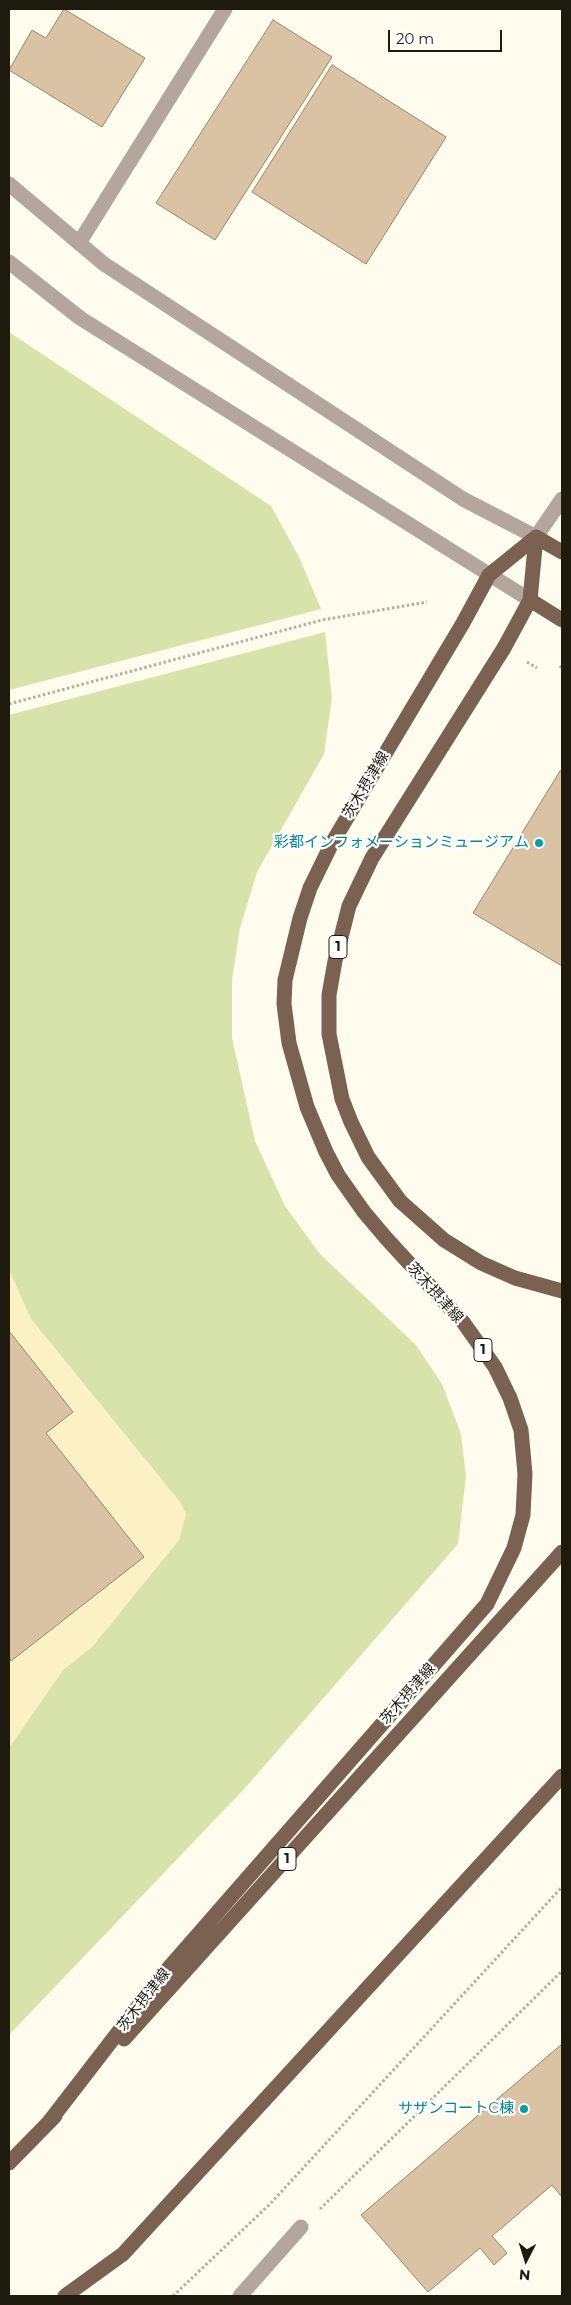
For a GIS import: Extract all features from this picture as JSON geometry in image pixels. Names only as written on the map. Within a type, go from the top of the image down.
[{"type":"main road","points":[[536,537],[562,552]]},
{"type":"main road","name":"茨木摂津線","points":[[49,2122],[160,1978],[487,1604],[514,1548],[523,1516],[525,1474],[521,1430],[510,1398],[495,1367],[463,1322],[380,1232],[338,1175],[307,1107],[289,1043],[284,1004],[285,980],[310,888],[332,843],[463,623],[489,574],[536,537]]},
{"type":"main road","name":"1","points":[[536,537],[530,600],[504,648],[372,858],[349,906],[334,961],[329,994],[329,1034],[342,1099],[351,1122],[368,1157],[400,1201],[444,1240],[481,1263],[515,1278],[562,1291]]},
{"type":"main road","points":[[530,600],[562,620]]},
{"type":"main road","name":"茨木摂津線","points":[[9,2163],[49,2122],[562,1552]]},
{"type":"main road","points":[[64,2296],[123,2254],[562,1776]]},
{"type":"main road","points":[[543,1795],[562,1784]]},
{"type":"street","points":[[79,244],[225,9]]},
{"type":"street","points":[[9,184],[104,264],[463,498],[536,537],[562,500]]},
{"type":"street","points":[[9,262],[80,318],[530,600]]},
{"type":"street","points":[[240,2296],[301,2227]]},
{"type":"path","points":[[9,704],[322,620],[427,602]]},
{"type":"path","points":[[172,2296],[270,2204],[562,1887]]},
{"type":"path","points":[[301,2227],[562,1971]]},
{"type":"shaded area","points":[[9,1270],[31,1319],[180,1502],[186,1514],[179,1540],[92,1647],[63,1670],[9,1748]]},
{"type":"green space","points":[[9,332],[271,506],[299,557],[321,609],[9,690]]},
{"type":"green space","points":[[325,632],[332,698],[324,754],[257,872],[240,928],[232,979],[232,1038],[255,1141],[285,1206],[320,1254],[416,1345],[442,1384],[461,1434],[466,1476],[458,1544],[245,1788],[9,2035],[9,1748],[63,1670],[92,1647],[179,1540],[186,1514],[180,1502],[31,1319],[9,1270],[9,715]]},
{"type":"building","points":[[64,9],[145,58],[102,127],[9,70],[32,30],[46,38]]},
{"type":"building","points":[[273,20],[332,57],[215,240],[156,203]]},
{"type":"building","points":[[332,65],[446,137],[366,264],[252,192]]},
{"type":"building","name":"彩都インフォメーションミュージアム","points":[[560,771],[562,773],[562,966],[473,913]]},
{"type":"building","points":[[9,1331],[73,1412],[46,1433],[144,1557],[11,1661],[9,1657]]},
{"type":"building","name":"サザンコートC棟","points":[[562,2044],[562,2197],[552,2185],[492,2236],[507,2253],[494,2265],[480,2248],[428,2292],[361,2215]]},
{"type":"place","name":"彩都インフォメーションミュージアム","points":[[539,843]]},
{"type":"place","name":"サザンコートC棟","points":[[524,2109]]}]
